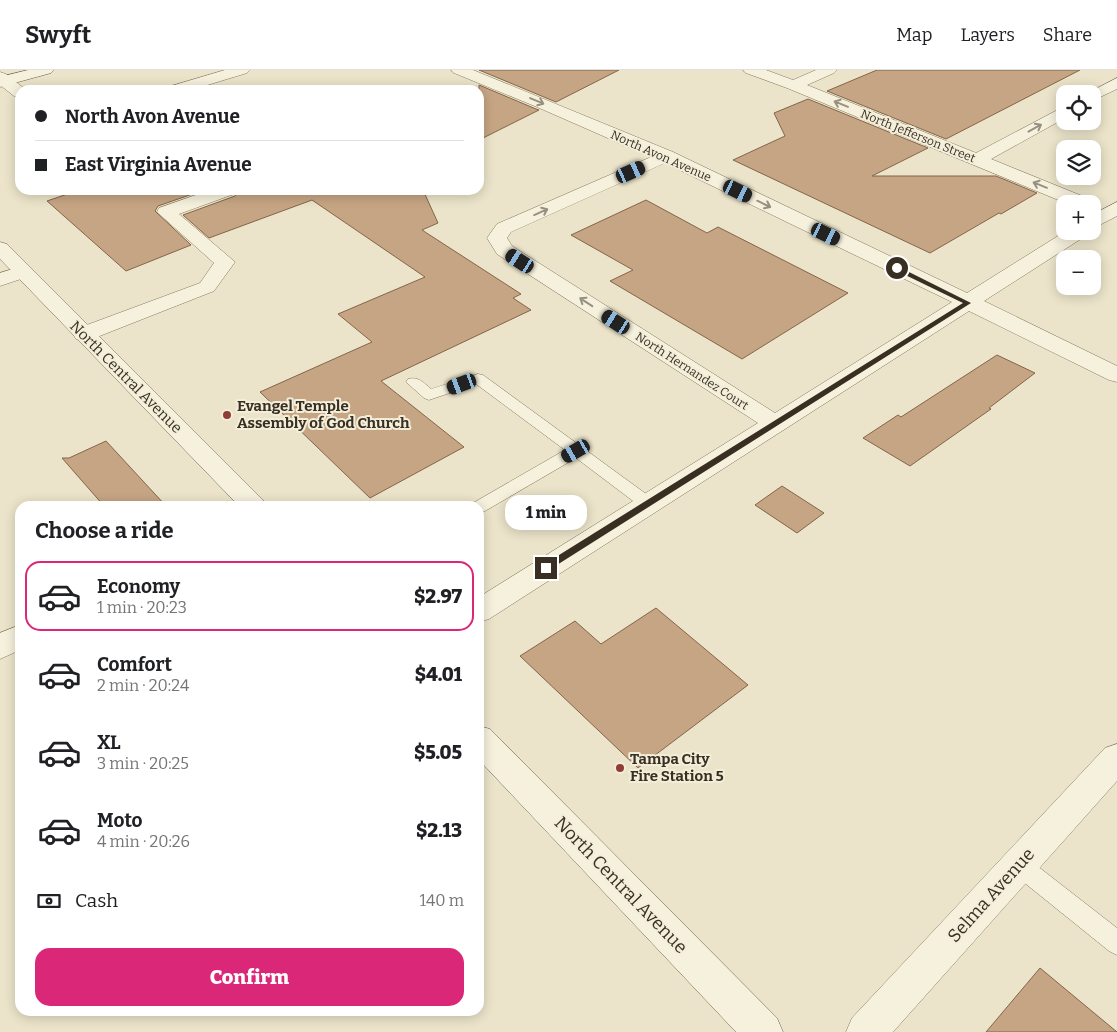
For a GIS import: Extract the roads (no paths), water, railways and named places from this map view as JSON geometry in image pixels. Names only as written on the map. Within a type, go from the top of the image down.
[{"type":"street","points":[[1,80],[46,70]]},
{"type":"street","points":[[191,85],[242,70]]},
{"type":"street","name":"North Avon Avenue","points":[[459,70],[667,156],[1117,375]]},
{"type":"street","name":"North Jefferson Street","points":[[751,70],[793,85],[1063,195]]},
{"type":"street","points":[[793,85],[828,70]]},
{"type":"street","points":[[1,80],[15,90]]},
{"type":"street","points":[[1101,91],[1117,83]]},
{"type":"street","points":[[486,97],[508,89]]},
{"type":"street","points":[[977,160],[1056,117]]},
{"type":"street","name":"North Hernandez Court","points":[[667,156],[504,228],[497,238],[504,250],[774,423]]},
{"type":"street","points":[[84,334],[207,287],[225,262],[166,212],[213,195]]},
{"type":"street","points":[[484,607],[1066,240]]},
{"type":"street","name":"North Central Avenue","points":[[0,248],[249,501]]},
{"type":"street","points":[[0,280],[23,272]]},
{"type":"street","points":[[0,647],[15,639]]},
{"type":"street","name":"North Central Avenue","points":[[484,743],[763,1032]]},
{"type":"street","name":"Selma Avenue","points":[[866,1032],[1117,758]]},
{"type":"lane","points":[[413,382],[429,395],[478,378],[647,503]]},
{"type":"lane","points":[[484,504],[576,451]]},
{"type":"lane","points":[[1019,865],[1117,943]]},
{"type":"place","name":"Evangel Temple Assembly of God Church","points":[[227,415]]},
{"type":"place","name":"Tampa City Fire Station 5","points":[[620,768]]}]
